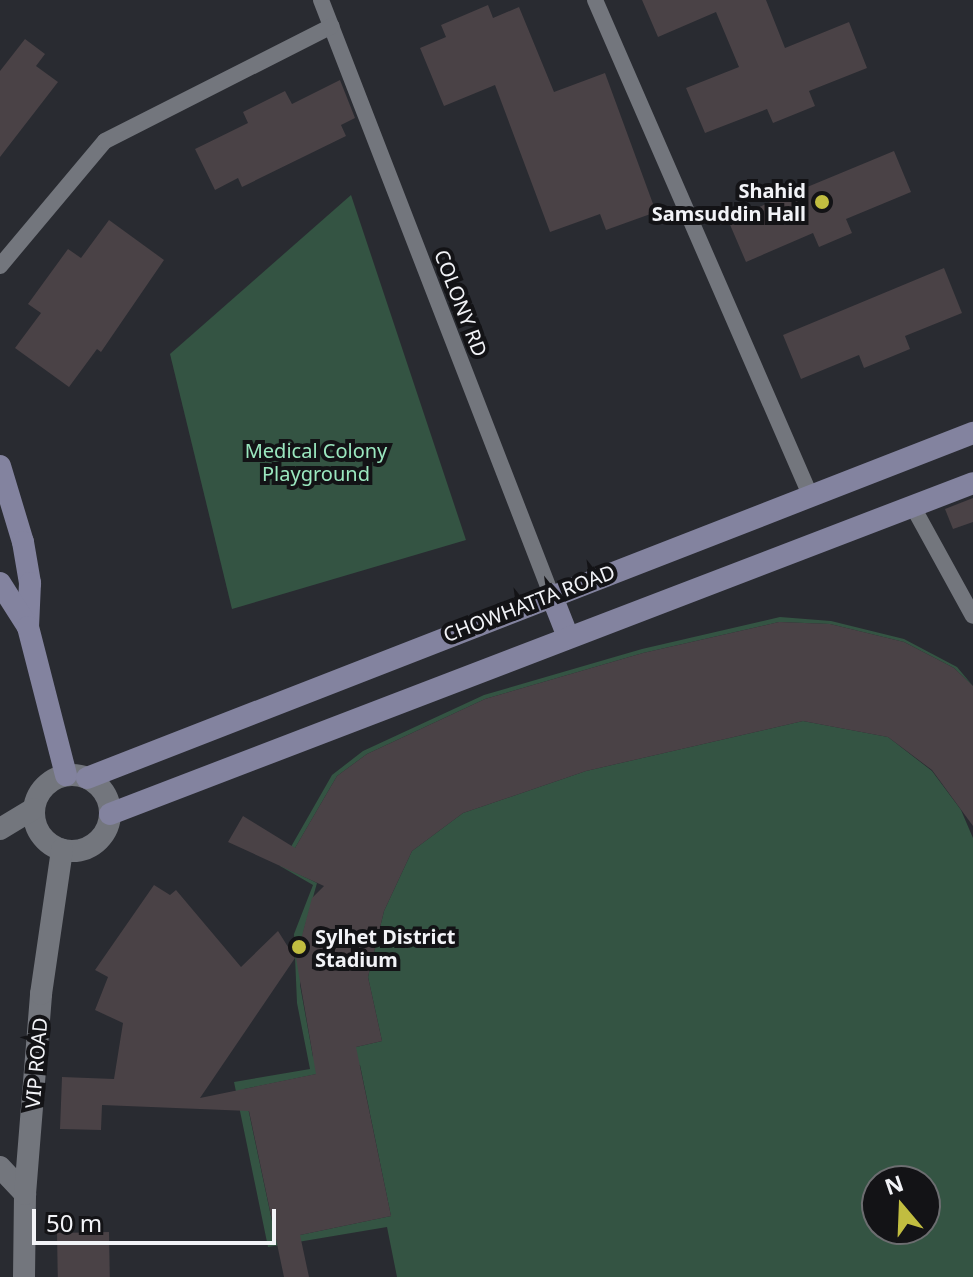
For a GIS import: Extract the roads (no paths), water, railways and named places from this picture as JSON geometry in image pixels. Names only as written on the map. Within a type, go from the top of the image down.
[{"type":"main road","name":"CHOWHATTA ROAD","points":[[76,776],[973,433]]},
{"type":"main road","points":[[0,466],[23,542],[30,583],[28,627]]},
{"type":"main road","points":[[110,814],[973,483]]},
{"type":"main road","points":[[0,583],[28,627],[76,776]]},
{"type":"main road","points":[[551,594],[568,637]]},
{"type":"street","points":[[0,829],[33,809],[44,787],[76,776],[104,792],[110,814],[95,844],[62,850],[38,831],[33,809]]},
{"type":"street","name":"VIP ROAD","points":[[24,1277],[25,1194],[41,994],[62,850]]},
{"type":"street","points":[[0,1167],[25,1194]]},
{"type":"lane","name":"COLONY RD","points":[[321,0],[551,594]]},
{"type":"lane","points":[[595,0],[811,497]]},
{"type":"lane","points":[[0,266],[105,141],[332,26]]},
{"type":"lane","points":[[913,507],[973,616]]},
{"type":"place","name":"Shahid Samsuddin Hall","points":[[822,202]]},
{"type":"place","name":"Sylhet District Stadium","points":[[299,947]]},
{"type":"park label","name":"Medical Colony Playground","points":[[316,462]]}]
